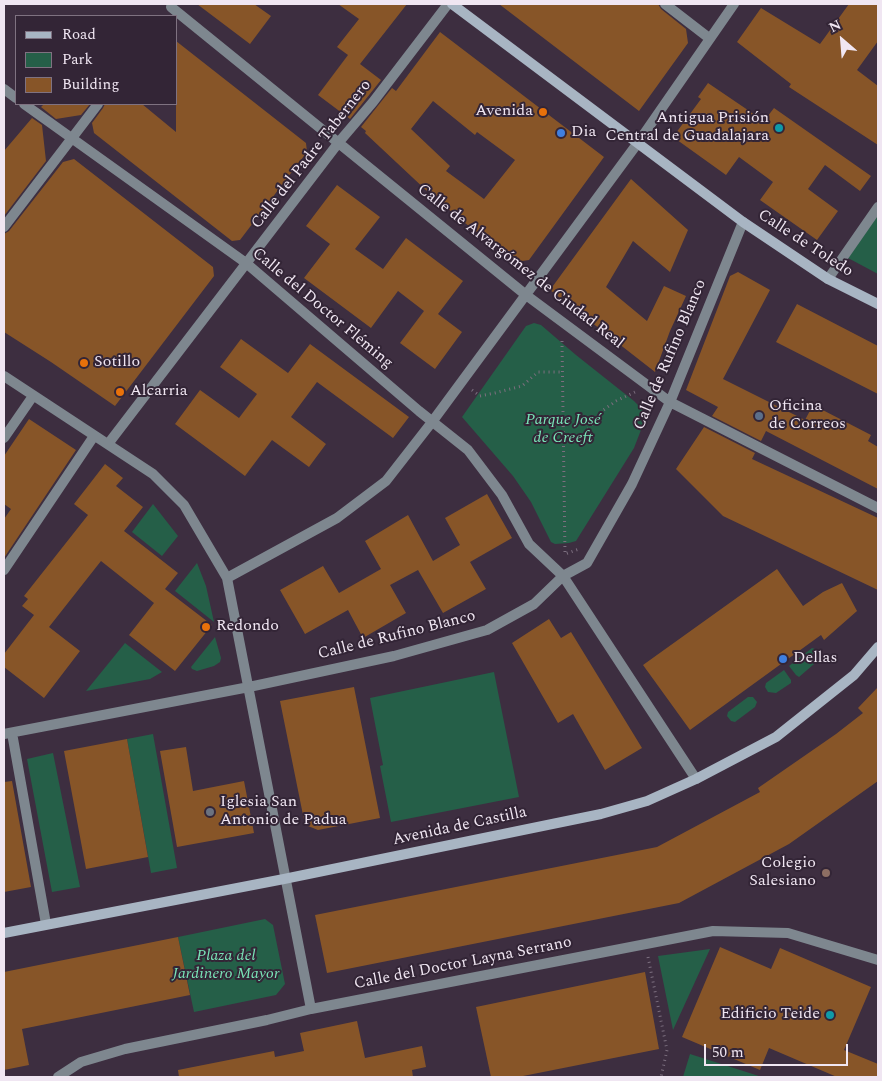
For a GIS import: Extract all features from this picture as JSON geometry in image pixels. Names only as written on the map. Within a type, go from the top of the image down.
[{"type":"street","name":"Calle del Padre Tabernero","points":[[108,444],[339,142],[373,102],[448,4]]},
{"type":"street","name":"Calle de Toledo","points":[[452,4],[743,222],[828,279],[878,304]]},
{"type":"street","points":[[665,4],[709,38]]},
{"type":"street","points":[[226,578],[337,518],[386,481],[432,422],[637,144],[734,4]]},
{"type":"street","name":"Calle de Alvargómez de Ciudad Real","points":[[172,5],[526,295],[670,402],[878,508]]},
{"type":"street","points":[[4,89],[15,97]]},
{"type":"street","name":"Calle del Doctor Fléming","points":[[25,105],[246,263],[432,422],[468,450],[502,495],[529,544],[563,576],[696,779]]},
{"type":"street","points":[[4,227],[97,105]]},
{"type":"street","points":[[828,279],[878,207]]},
{"type":"street","name":"Calle de Rufino Blanco","points":[[8,733],[249,687],[394,656],[487,630],[534,604],[563,576],[586,562],[632,484],[670,402],[743,222]]},
{"type":"street","points":[[4,376],[152,474],[184,505],[226,578],[311,1009]]},
{"type":"street","points":[[4,438],[33,396]]},
{"type":"street","points":[[4,570],[94,436]]},
{"type":"street","name":"Avenida de Castilla","points":[[4,933],[284,879],[601,814],[647,801],[696,779],[776,737],[854,675],[878,647]]},
{"type":"street","points":[[8,733],[46,924]]},
{"type":"street","name":"Calle del Doctor Layna Serrano","points":[[58,1077],[82,1062],[124,1049],[267,1020],[311,1009],[713,931],[788,934],[878,960]]},
{"type":"path","points":[[557,334],[562,339],[565,554],[579,549],[591,555]]},
{"type":"path","points":[[461,383],[480,396],[522,386],[538,372],[563,372]]},
{"type":"path","points":[[564,442],[579,441],[602,411],[616,401],[650,387]]},
{"type":"path","points":[[645,944],[667,1050],[661,1077]]},
{"type":"green space","points":[[878,215],[878,274],[848,258]]},
{"type":"green space","name":"Parque José de Creeft","points":[[534,323],[541,325],[646,413],[634,448],[576,541],[569,543],[555,544],[551,542],[531,502],[513,476],[462,417],[526,326]]},
{"type":"green space","points":[[153,504],[178,536],[162,556],[132,532]]},
{"type":"green space","points":[[197,563],[206,586],[214,622],[175,591]]},
{"type":"green space","points":[[215,637],[221,658],[220,662],[214,666],[197,671],[192,669],[191,667]]},
{"type":"green space","points":[[125,643],[162,672],[150,679],[86,691]]},
{"type":"green space","points":[[812,648],[818,650],[822,655],[821,658],[799,677],[789,666]]},
{"type":"green space","points":[[784,670],[791,683],[776,693],[768,692],[765,687],[766,683]]},
{"type":"green space","points":[[494,672],[519,797],[391,822],[380,766],[383,765],[370,698]]},
{"type":"green space","points":[[748,697],[753,697],[757,702],[755,707],[735,722],[731,721],[727,716],[728,712]]},
{"type":"green space","points":[[153,734],[177,868],[151,873],[127,739]]},
{"type":"green space","points":[[53,753],[80,887],[52,892],[27,759]]},
{"type":"green space","name":"Plaza del Jardinero Mayor","points":[[265,919],[273,925],[285,984],[276,995],[194,1012],[178,937]]},
{"type":"green space","points":[[710,949],[673,1030],[658,956]]},
{"type":"green space","points":[[690,1054],[762,1077],[683,1077]]},
{"type":"building","points":[[197,4],[254,4],[271,16],[250,44]]},
{"type":"building","points":[[338,4],[407,4],[360,64],[381,80],[350,119],[318,95],[348,55],[337,47],[359,19]]},
{"type":"building","points":[[499,4],[658,4],[661,9],[686,29],[688,43],[639,111]]},
{"type":"building","points":[[849,4],[878,4],[878,41],[857,70],[878,86],[878,145],[789,87],[791,84],[737,42],[761,8],[820,44]]},
{"type":"building","points":[[440,32],[604,157],[529,260],[515,262],[428,192],[365,133],[366,131],[361,127],[392,88],[396,91]],"holes":[[[433,101],[475,135],[477,132],[515,160],[484,199],[446,171],[450,166],[411,129]]]},
{"type":"building","points":[[178,43],[306,143],[307,152],[240,240],[232,241],[94,133],[92,123],[104,105],[143,105],[176,132]]},
{"type":"building","points":[[708,83],[764,121],[774,108],[871,176],[860,191],[825,165],[808,189],[838,211],[817,240],[760,200],[773,182],[739,157],[726,175],[673,137],[701,99],[698,97]]},
{"type":"building","points":[[43,105],[89,105],[81,115],[56,119],[41,107]]},
{"type":"building","points":[[32,118],[42,125],[46,161],[4,216],[4,151]]},
{"type":"building","points":[[74,159],[213,267],[214,276],[115,406],[4,332],[4,234],[9,231],[63,162]]},
{"type":"building","points":[[631,179],[688,230],[670,272],[633,241],[606,287],[647,321],[664,286],[686,296],[670,331],[655,372],[550,290]]},
{"type":"building","points":[[337,185],[380,217],[355,249],[383,269],[406,238],[463,281],[438,314],[462,332],[435,369],[400,343],[424,311],[398,291],[371,328],[304,278],[330,244],[306,226]]},
{"type":"building","points":[[738,272],[770,290],[723,379],[805,420],[813,405],[871,435],[868,441],[878,447],[878,489],[766,431],[761,441],[712,416],[718,407],[686,390],[730,276]]},
{"type":"building","points":[[797,304],[878,346],[878,394],[776,342]]},
{"type":"building","points":[[241,339],[288,373],[310,344],[409,417],[393,438],[317,382],[291,417],[326,444],[309,467],[272,440],[245,476],[175,424],[200,390],[239,418],[257,394],[220,367]]},
{"type":"building","points":[[29,419],[76,450],[4,558],[4,519],[11,509],[4,504],[4,456]]},
{"type":"building","points":[[704,427],[755,453],[752,459],[878,518],[878,590],[723,516],[676,469]]},
{"type":"building","points":[[105,464],[123,478],[116,486],[143,507],[124,531],[178,573],[165,589],[212,625],[175,671],[129,635],[154,603],[101,561],[49,627],[80,651],[44,698],[4,667],[4,654],[34,615],[22,606],[28,599],[24,596],[88,515],[74,504]]},
{"type":"building","points":[[487,494],[512,538],[470,562],[486,589],[443,613],[418,570],[390,585],[406,613],[363,638],[348,610],[305,634],[280,590],[323,566],[339,593],[381,569],[365,541],[408,515],[433,561],[460,545],[445,518]]},
{"type":"building","points":[[777,569],[803,606],[823,592],[842,583],[857,611],[824,640],[821,635],[690,730],[643,665]]},
{"type":"building","points":[[549,619],[561,638],[571,632],[642,748],[605,770],[573,714],[558,723],[512,643]]},
{"type":"building","points":[[354,687],[380,818],[318,830],[308,826],[304,820],[280,701]]},
{"type":"building","points":[[878,687],[878,781],[789,844],[679,903],[327,973],[315,915],[657,847],[760,792],[758,788],[863,713],[858,708]]},
{"type":"building","points":[[127,739],[148,857],[86,869],[64,751]]},
{"type":"building","name":"Iglesia San Antonio de Padua","points":[[186,747],[193,791],[244,781],[254,833],[177,847],[160,751]]},
{"type":"building","points":[[12,781],[31,887],[4,892],[4,782]]},
{"type":"building","points":[[178,937],[190,995],[22,1029],[29,1065],[4,1070],[4,972]]},
{"type":"building","points":[[720,947],[771,969],[780,948],[871,987],[844,1050],[878,1064],[878,1077],[837,1077],[769,1048],[760,1070],[682,1037]]},
{"type":"building","points":[[645,972],[659,1049],[518,1077],[491,1077],[476,1007]]},
{"type":"building","points":[[357,1021],[365,1058],[422,1046],[426,1067],[412,1070],[413,1077],[179,1077],[178,1070],[274,1051],[275,1057],[304,1051],[300,1033]]},
{"type":"place","name":"Avenida","points":[[543,112]]},
{"type":"place","name":"Antigua Prisión Central de Guadalajara","points":[[779,128]]},
{"type":"place","name":"Dia","points":[[561,133]]},
{"type":"place","name":"Sotillo","points":[[84,363]]},
{"type":"place","name":"Alcarria","points":[[120,392]]},
{"type":"place","name":"Oficina de Correos","points":[[759,416]]},
{"type":"place","name":"Redondo","points":[[206,627]]},
{"type":"place","name":"Dellas","points":[[783,659]]},
{"type":"place","name":"Iglesia San Antonio de Padua","points":[[210,812]]},
{"type":"place","name":"Colegio Salesiano","points":[[826,873]]},
{"type":"place","name":"Edificio Teide","points":[[830,1015]]}]
